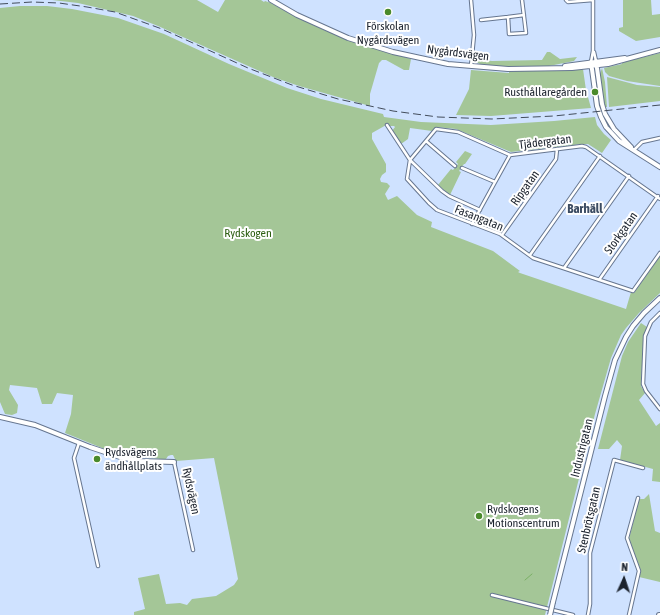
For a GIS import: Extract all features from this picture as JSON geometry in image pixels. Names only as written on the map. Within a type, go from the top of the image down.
[{"type":"street","name":"Nygårdsvägen","points":[[271,0],[325,28],[367,44],[426,60],[471,66],[515,69],[558,68],[631,58],[660,50]]},
{"type":"street","points":[[471,0],[474,35],[471,66]]},
{"type":"street","points":[[508,17],[509,34],[526,33],[522,0]]},
{"type":"street","points":[[566,0],[568,2],[593,0],[594,64],[602,104],[607,118],[619,135],[634,150],[660,167]]},
{"type":"street","points":[[481,20],[524,15]]},
{"type":"street","points":[[387,125],[410,160],[442,191],[449,196],[480,210]]},
{"type":"street","name":"Tjädergatan","points":[[410,160],[436,129],[454,131],[510,155],[584,146],[659,197]]},
{"type":"street","points":[[634,150],[642,142],[660,138]]},
{"type":"street","points":[[426,141],[455,166]]},
{"type":"street","name":"Ripgatan","points":[[502,235],[556,159],[557,149]]},
{"type":"street","points":[[472,224],[510,155]]},
{"type":"street","points":[[530,255],[600,156]]},
{"type":"street","name":"Fasangatan","points":[[410,160],[407,179],[429,203],[442,212],[502,235],[533,258],[633,291],[660,254]]},
{"type":"street","points":[[462,168],[495,182]]},
{"type":"street","points":[[564,268],[629,176]]},
{"type":"street","name":"Storkgatan","points":[[599,280],[659,197]]},
{"type":"street","name":"Industrigatan","points":[[550,615],[605,396],[616,360],[626,337],[635,323],[660,298]]},
{"type":"street","points":[[660,313],[651,322],[645,336],[643,384],[646,391],[660,409]]},
{"type":"street","name":"Rydsvägen","points":[[0,417],[35,424],[111,455],[150,462],[174,462],[193,550]]},
{"type":"street","points":[[79,442],[74,458],[98,566]]},
{"type":"street","name":"Stenbrötsgatan","points":[[588,615],[590,604],[590,553],[614,460],[643,468]]},
{"type":"street","points":[[628,615],[639,571],[627,538],[638,498]]},
{"type":"street","points":[[492,595],[573,615]]},
{"type":"green space","points":[[52,0],[197,0],[218,12],[225,0],[261,0],[271,3],[324,30],[355,42],[411,59],[409,70],[404,70],[386,60],[382,60],[379,63],[370,94],[370,106],[273,77],[133,16],[78,3]]},
{"type":"green space","points":[[623,0],[651,0],[652,15],[660,14],[660,37],[636,41],[619,31],[619,28],[623,27]]},
{"type":"green space","name":"Rydskogen","points":[[47,6],[72,9],[118,18],[164,34],[229,64],[287,88],[321,99],[383,114],[384,117],[421,122],[491,125],[595,117],[597,125],[611,140],[602,153],[588,144],[511,152],[456,129],[436,127],[432,131],[410,128],[408,139],[401,144],[392,131],[395,127],[394,126],[389,126],[388,124],[372,133],[372,139],[386,164],[386,172],[380,179],[381,182],[387,183],[390,186],[385,194],[388,200],[397,196],[417,215],[432,222],[431,227],[493,251],[520,271],[518,272],[520,273],[626,309],[631,292],[634,293],[660,256],[660,293],[626,328],[621,335],[611,358],[595,414],[545,615],[134,615],[134,612],[145,609],[138,578],[159,574],[166,604],[180,603],[187,605],[192,599],[216,596],[234,585],[238,579],[214,458],[176,461],[173,455],[168,456],[166,459],[129,456],[112,452],[65,433],[71,414],[73,395],[57,393],[52,404],[42,404],[37,388],[10,385],[9,390],[18,405],[17,413],[12,415],[5,414],[0,402],[0,8]]},
{"type":"green space","points":[[547,52],[550,52],[560,59],[577,57],[574,61],[549,66],[498,66],[480,64],[476,62],[476,59],[492,61],[542,60]]},
{"type":"green space","points":[[660,53],[660,86],[627,81],[609,76],[605,72],[604,68]]},
{"type":"green space","points":[[602,68],[607,107],[604,105],[600,74]]},
{"type":"green space","points":[[583,69],[586,90],[591,108],[491,116],[456,115],[469,89],[471,70],[509,73],[516,71]]},
{"type":"green space","points":[[607,77],[637,85],[660,87],[660,101],[609,107]]},
{"type":"green space","points":[[465,151],[472,154],[459,171],[461,172],[450,195],[438,185],[451,169],[453,170],[458,164],[456,162]]},
{"type":"green space","points":[[641,323],[647,327],[643,345],[641,386],[645,393],[639,400],[656,426],[660,423],[660,482],[652,481],[653,469],[620,460],[622,446],[617,440],[609,449],[598,449],[622,356],[628,342]]},
{"type":"green space","points":[[649,494],[655,531],[660,533],[660,582],[639,577],[641,571],[629,539],[639,499],[644,499]]},
{"type":"waterway","points":[[525,580],[532,574]]},
{"type":"railway","points":[[0,4],[32,2],[59,3],[115,12],[162,29],[248,68],[292,85],[338,99],[393,111],[438,117],[492,119],[554,116],[660,105]]},
{"type":"place","name":"Förskolan Nygårdsvägen","points":[[388,12]]},
{"type":"place","name":"Rusthållaregården","points":[[595,92]]},
{"type":"place","name":"Rydsvägens ändhållplats","points":[[97,459]]},
{"type":"place","name":"Rydskogens Motionscentrum","points":[[479,516]]},
{"type":"district","name":"Barhäll","points":[[585,209]]}]
